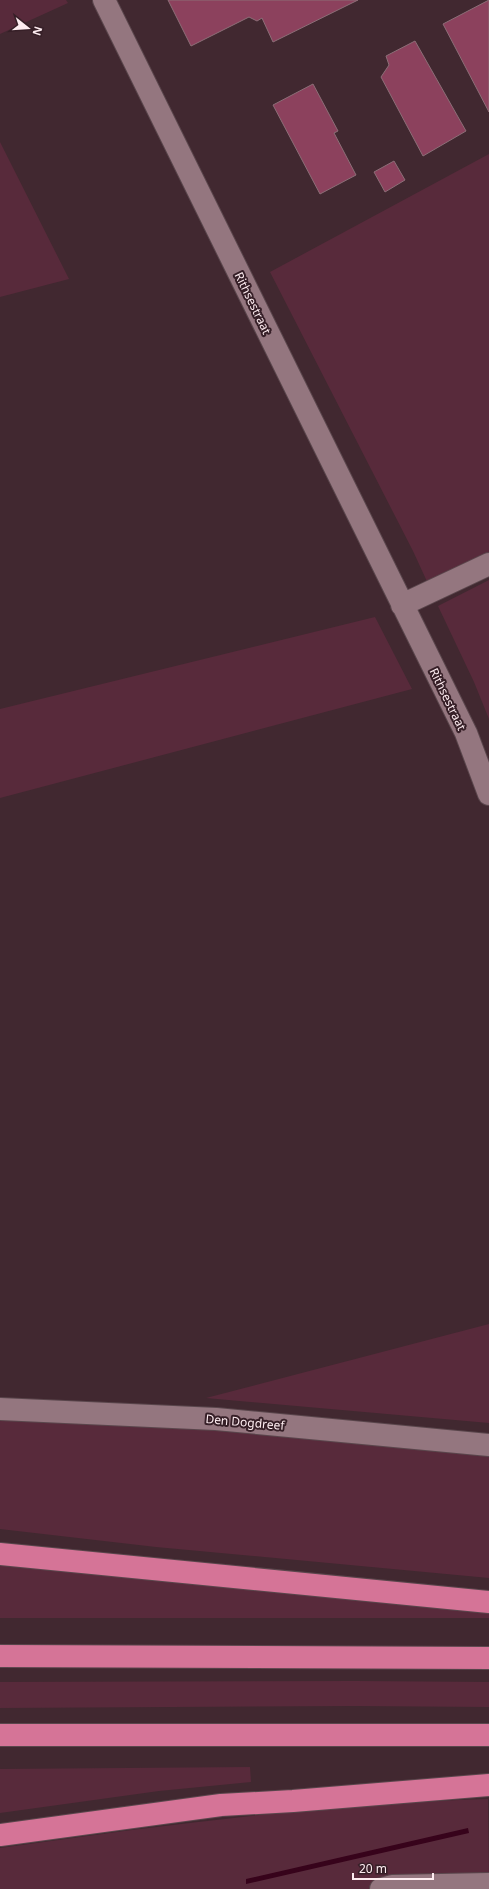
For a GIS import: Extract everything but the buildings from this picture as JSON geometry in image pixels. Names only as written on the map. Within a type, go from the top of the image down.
[{"type":"highway","points":[[0,1554],[489,1602]]},
{"type":"highway","points":[[0,1656],[489,1658]]},
{"type":"highway","points":[[0,1735],[489,1735]]},
{"type":"highway","points":[[0,1835],[221,1805],[293,1801],[489,1785]]},
{"type":"street","name":"Rithsestraat","points":[[104,0],[466,733],[489,794]]},
{"type":"street","points":[[402,605],[489,564]]},
{"type":"street","name":"Den Dogdreef","points":[[0,1409],[216,1419],[489,1445]]},
{"type":"street","points":[[381,1889],[392,1886],[489,1884]]},
{"type":"shaded area","points":[[0,0],[66,0],[68,3],[0,34]]},
{"type":"shaded area","points":[[0,142],[69,279],[0,297]]},
{"type":"shaded area","points":[[489,154],[489,559],[430,588],[413,551],[270,272]]},
{"type":"shaded area","points":[[489,580],[489,719],[474,682],[438,606]]},
{"type":"shaded area","points":[[375,617],[412,689],[0,798],[0,709]]},
{"type":"shaded area","points":[[489,1324],[489,1423],[206,1398]]},
{"type":"shaded area","points":[[0,1419],[168,1426],[279,1434],[489,1454],[489,1578],[156,1547],[0,1529]]},
{"type":"shaded area","points":[[0,1562],[489,1610],[489,1618],[0,1618]]},
{"type":"shaded area","points":[[0,1682],[489,1682],[489,1707],[355,1706],[0,1708]]},
{"type":"shaded area","points":[[250,1767],[251,1782],[159,1791],[0,1813],[0,1769]]},
{"type":"shaded area","points":[[488,1799],[489,1880],[375,1889],[0,1889],[0,1848],[122,1831],[243,1817],[365,1806]]},
{"type":"shaded area","points":[[468,1828],[469,1833],[246,1884],[246,1879]]}]
